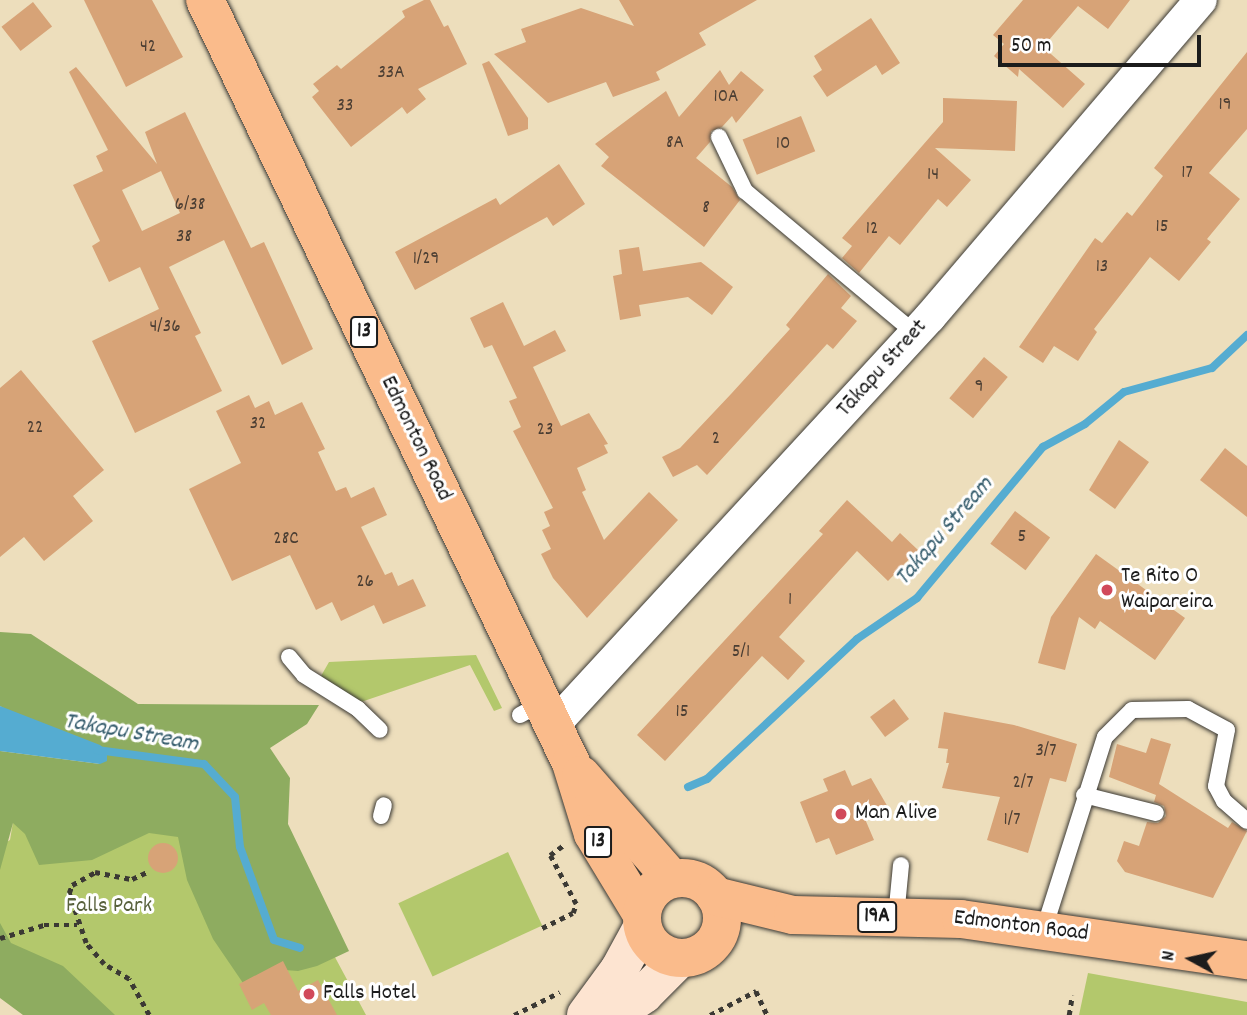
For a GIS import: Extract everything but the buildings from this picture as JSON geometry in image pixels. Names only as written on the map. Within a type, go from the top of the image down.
[{"type":"main road","name":"Edmonton Road","points":[[205,0],[538,715],[571,763],[672,879]]},
{"type":"main road","name":"Edmonton Road","points":[[571,763],[593,834],[642,920]]},
{"type":"main road","points":[[672,879],[696,882],[715,896],[722,914],[715,941],[706,951],[680,959],[645,994],[625,1007],[584,1006],[619,970],[642,920],[651,892],[672,879]]},
{"type":"main road","name":"Edmonton Road","points":[[715,896],[793,915],[961,919],[1247,960]]},
{"type":"main road","name":"Edmonton Road","points":[[715,941],[793,915]]},
{"type":"main road","points":[[642,920],[661,954],[680,959]]},
{"type":"street","name":"Tākapu Street","points":[[538,715],[915,333],[1201,0]]},
{"type":"lane","points":[[719,137],[746,191],[915,333]]},
{"type":"lane","points":[[289,657],[304,675],[358,709],[380,730]]},
{"type":"lane","points":[[1044,929],[1084,795],[1105,737],[1132,710],[1188,709],[1227,730],[1216,786],[1224,801],[1247,821]]},
{"type":"lane","points":[[1084,795],[1156,813]]},
{"type":"lane","points":[[896,917],[901,865]]},
{"type":"path","points":[[542,928],[573,913],[576,904],[550,855],[568,841]]},
{"type":"path","points":[[149,871],[132,879],[95,872],[77,881],[69,894],[77,925],[92,952],[135,986],[149,1015]]},
{"type":"path","points":[[0,938],[44,925],[77,925]]},
{"type":"path","points":[[710,1015],[756,991],[767,1015]]},
{"type":"path","points":[[1069,1015],[1072,995]]},
{"type":"path","points":[[514,1015],[584,1006]]},
{"type":"green space","points":[[0,632],[31,634],[138,704],[319,705],[307,724],[270,748],[290,778],[288,824],[349,951],[317,966],[298,971],[271,969],[243,983],[213,939],[187,880],[178,837],[149,833],[92,860],[39,865],[25,834],[13,823],[0,870],[0,751],[100,764],[0,706]]},
{"type":"green space","points":[[476,655],[502,708],[494,711],[470,665],[361,702],[321,676],[329,662]]},
{"type":"green space","name":"Falls Park","points":[[104,786],[322,933],[366,1015],[27,1015],[0,989],[0,846],[10,840],[16,804]]},
{"type":"green space","points":[[508,852],[542,925],[433,977],[398,903]]},
{"type":"green space","points":[[0,923],[11,943],[63,966],[115,1015],[23,1015],[0,998]]},
{"type":"green space","points":[[1088,973],[1247,1002],[1247,1015],[1079,1015]]},
{"type":"water","points":[[0,706],[100,745],[107,751],[107,761],[100,764],[0,751]]},
{"type":"waterway","name":"Takapu Stream","points":[[688,787],[707,779],[857,639],[917,598],[1043,447],[1085,424],[1124,392],[1212,368],[1247,335]]},
{"type":"waterway","name":"Takapu Stream","points":[[97,750],[204,764],[235,797],[240,847],[274,940],[300,948]]},
{"type":"place","name":"Te Rito O Waipareira","points":[[1107,590]]},
{"type":"place","name":"Man Alive","points":[[841,814]]},
{"type":"place","name":"Falls Hotel","points":[[309,994]]}]
